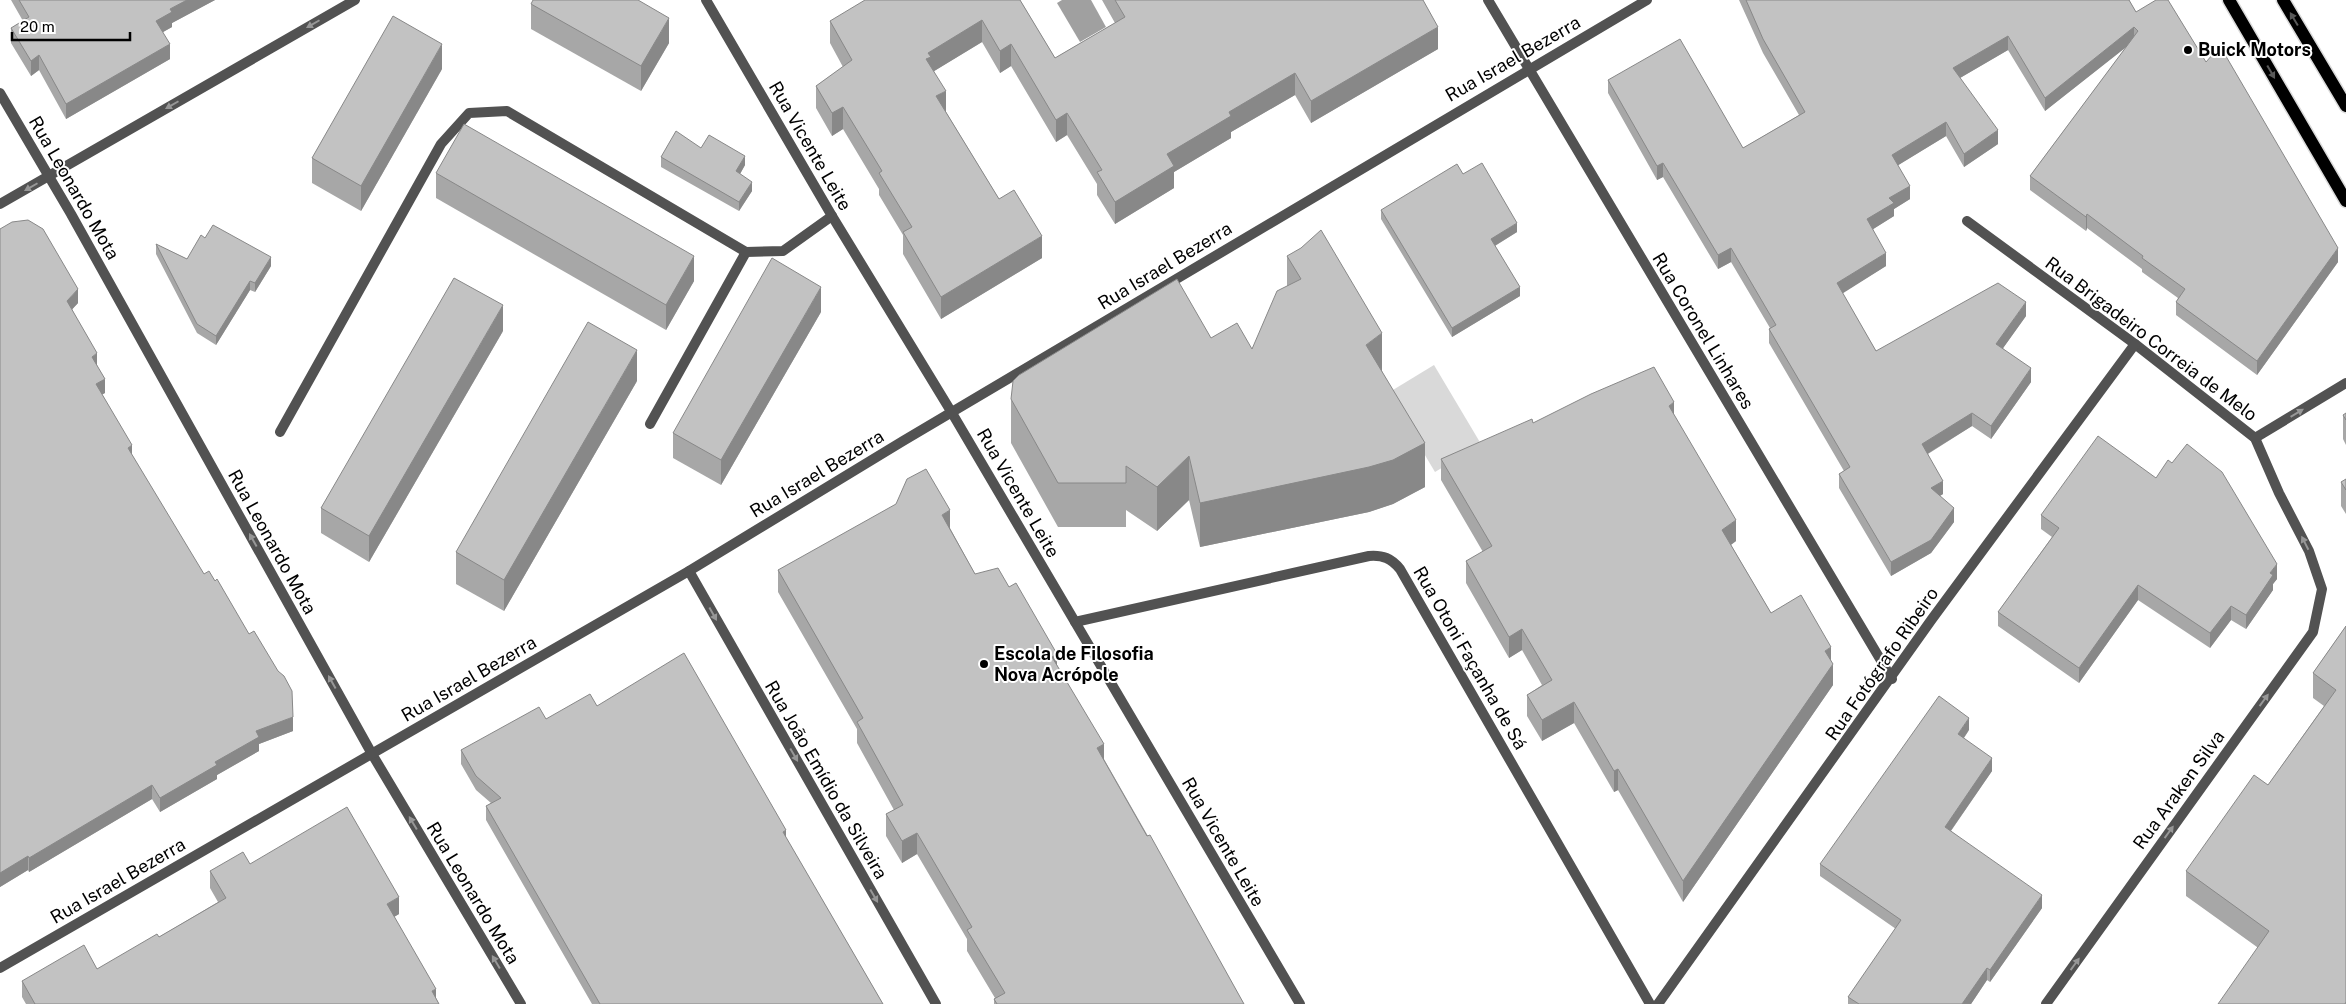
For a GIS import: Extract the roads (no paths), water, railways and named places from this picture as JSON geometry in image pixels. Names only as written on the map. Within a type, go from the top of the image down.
[{"type":"main road","points":[[2229,0],[2346,201]]},
{"type":"main road","points":[[2283,0],[2346,106]]},
{"type":"street","points":[[0,204],[355,0]]},
{"type":"street","name":"Rua Vicente Leite","points":[[706,0],[832,216],[952,412],[1300,1004]]},
{"type":"street","name":"Rua Coronel Linhares","points":[[1488,0],[1892,679]]},
{"type":"street","name":"Rua Israel Bezerra","points":[[0,968],[689,571],[952,412],[1647,0]]},
{"type":"street","name":"Rua Leonardo Mota","points":[[0,93],[49,176],[372,754],[521,1004]]},
{"type":"street","points":[[280,432],[441,144],[469,113],[507,111],[746,252],[782,251],[832,216]]},
{"type":"street","name":"Rua Brigadeiro Correia de Melo","points":[[1967,221],[2134,344],[2256,438],[2279,494],[2309,551],[2322,588]]},
{"type":"street","points":[[650,424],[746,252]]},
{"type":"street","name":"Rua Fotógrafo Ribeiro","points":[[1658,1004],[1892,679],[1938,612],[2134,344]]},
{"type":"street","points":[[2256,438],[2346,384]]},
{"type":"street","name":"Rua Otoni Façanha de Sá","points":[[1075,622],[1369,556],[1381,555],[1392,560],[1405,578],[1650,1004]]},
{"type":"street","name":"Rua João Emídio da Silveira","points":[[689,571],[936,1004]]},
{"type":"street","name":"Rua Araken Silva","points":[[2046,1004],[2313,632],[2322,588]]},
{"type":"place","name":"Buick Motors","points":[[2188,50]]},
{"type":"place","name":"Escola de Filosofia Nova Acrópole","points":[[984,664]]}]
